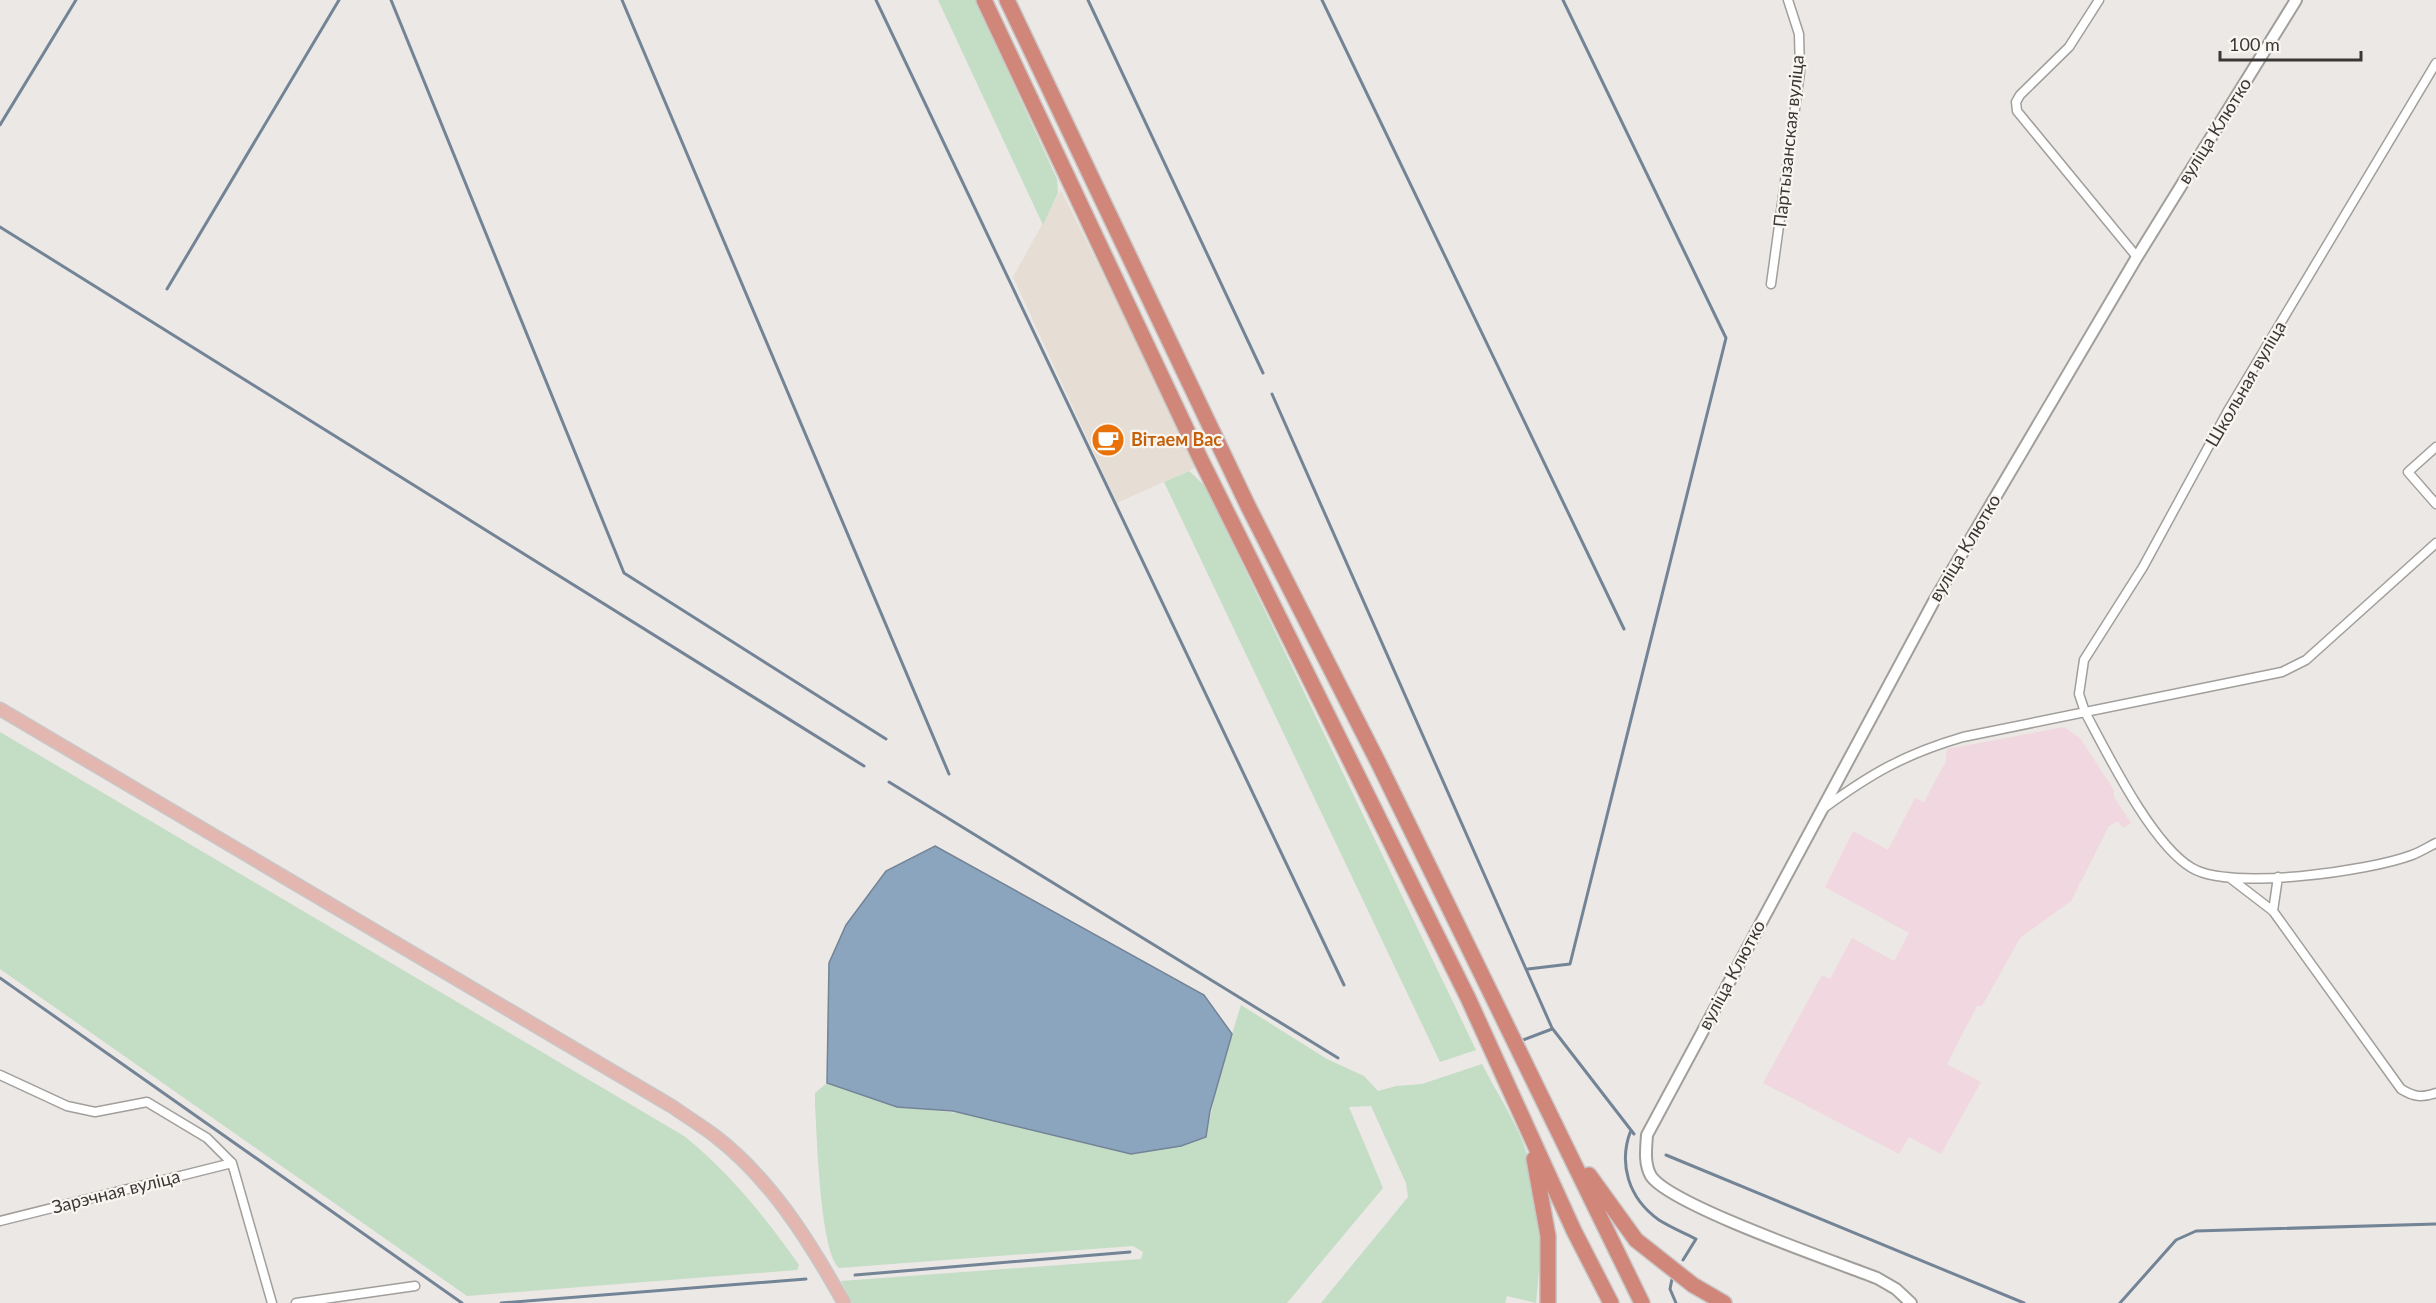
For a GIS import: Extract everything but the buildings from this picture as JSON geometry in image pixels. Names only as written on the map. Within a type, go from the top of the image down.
[{"type":"highway","points":[[984,0],[1200,458],[1450,961],[1522,1112],[1574,1231],[1611,1303]]},
{"type":"highway","points":[[1007,0],[1248,506],[1559,1130],[1642,1303]]},
{"type":"highway","points":[[1522,1112],[1539,1178],[1548,1236],[1548,1303]]},
{"type":"highway","points":[[1559,1130],[1636,1240],[1693,1285],[1724,1303]]},
{"type":"main road","points":[[0,709],[673,1107],[715,1136],[744,1162],[801,1230],[844,1303]]},
{"type":"street","name":"Партызанская вуліца","points":[[1771,284],[1800,72],[1799,34],[1788,0]]},
{"type":"street","points":[[2099,0],[2069,47],[2020,95],[2016,102],[2017,111],[2137,257]]},
{"type":"street","name":"вуліца Клютко","points":[[1911,1303],[1896,1289],[1877,1278],[1717,1215],[1662,1188],[1651,1176],[1646,1164],[1647,1135],[1934,601],[2137,257],[2296,0]]},
{"type":"street","name":"Школьная вуліца","points":[[2085,712],[2079,694],[2084,660],[2143,567],[2229,410],[2436,63]]},
{"type":"street","points":[[2436,447],[2408,472],[2436,504]]},
{"type":"street","points":[[1821,810],[1892,762],[1963,737],[2282,672],[2306,660],[2436,543]]},
{"type":"street","points":[[2085,712],[2152,829],[2192,869],[2229,877],[2278,877],[2377,865],[2412,855],[2436,843]]},
{"type":"street","points":[[2229,877],[2273,911],[2401,1089],[2411,1095],[2423,1097],[2436,1094]]},
{"type":"street","points":[[2273,911],[2278,877]]},
{"type":"street","points":[[0,1075],[67,1106],[95,1112],[147,1102],[207,1138],[232,1162],[272,1303]]},
{"type":"street","name":"Зарэчная вуліца","points":[[0,1221],[232,1162]]},
{"type":"street","points":[[296,1303],[415,1286]]},
{"type":"shaded area","points":[[1061,190],[1199,466],[1117,503],[1013,277]]},
{"type":"shaded area","points":[[2064,727],[2080,738],[2114,790],[2114,797],[2131,823],[2123,828],[2118,821],[2109,826],[2071,901],[2020,938],[1982,1006],[1977,1006],[1947,1064],[1981,1082],[1941,1154],[1909,1137],[1899,1154],[1763,1083],[1822,975],[1830,979],[1852,938],[1894,961],[1909,933],[1825,887],[1853,831],[1888,850],[1915,798],[1924,802],[1946,761],[1947,749]]},
{"type":"green space","points":[[938,0],[975,0],[1057,179],[1058,193],[1043,225]]},
{"type":"green space","points":[[1189,471],[1205,486],[1476,1050],[1440,1062],[1164,482]]},
{"type":"green space","points":[[0,732],[684,1136],[717,1165],[746,1196],[799,1265],[797,1270],[467,1296],[0,969]]},
{"type":"green space","points":[[1241,1005],[1327,1059],[1364,1076],[1378,1091],[1396,1086],[1422,1084],[1482,1064],[1517,1129],[1531,1170],[1538,1208],[1540,1245],[1536,1303],[1507,1296],[1505,1303],[1321,1303],[1408,1197],[1406,1183],[1371,1106],[1349,1107],[1383,1188],[1287,1303],[852,1303],[841,1281],[1141,1259],[1143,1252],[1133,1246],[839,1268],[828,1240],[818,1166],[815,1093],[827,1083],[897,1107],[1206,1137],[1219,1076]]},
{"type":"water","points":[[935,846],[1204,995],[1232,1034],[1210,1111],[1206,1137],[1181,1146],[1131,1154],[953,1111],[897,1107],[827,1083],[829,963],[846,925],[886,871]]},
{"type":"waterway","points":[[0,125],[76,0]]},
{"type":"waterway","points":[[167,289],[339,0]]},
{"type":"waterway","points":[[391,0],[624,573],[886,739]]},
{"type":"waterway","points":[[622,0],[949,774]]},
{"type":"waterway","points":[[876,0],[1344,985]]},
{"type":"waterway","points":[[1088,0],[1263,373]]},
{"type":"waterway","points":[[1322,0],[1624,629]]},
{"type":"waterway","points":[[1528,969],[1570,964],[1726,338],[1563,0]]},
{"type":"waterway","points":[[0,227],[864,766]]},
{"type":"waterway","points":[[1272,394],[1552,1028],[1634,1134]]},
{"type":"waterway","points":[[889,782],[1338,1058]]},
{"type":"waterway","points":[[0,978],[462,1303]]},
{"type":"waterway","points":[[1523,1040],[1552,1029]]},
{"type":"waterway","points":[[1631,1130],[1626,1155],[1628,1179],[1633,1191],[1648,1211],[1663,1223],[1696,1239],[1683,1260]]},
{"type":"waterway","points":[[1666,1155],[2024,1303]]},
{"type":"waterway","points":[[2120,1303],[2176,1240],[2196,1231],[2436,1224]]},
{"type":"waterway","points":[[855,1275],[1130,1252]]},
{"type":"waterway","points":[[501,1303],[806,1279]]},
{"type":"waterway","points":[[1672,1279],[1670,1289],[1676,1303]]},
{"type":"place","name":"Вітаем Вас","points":[[1108,440]]}]
